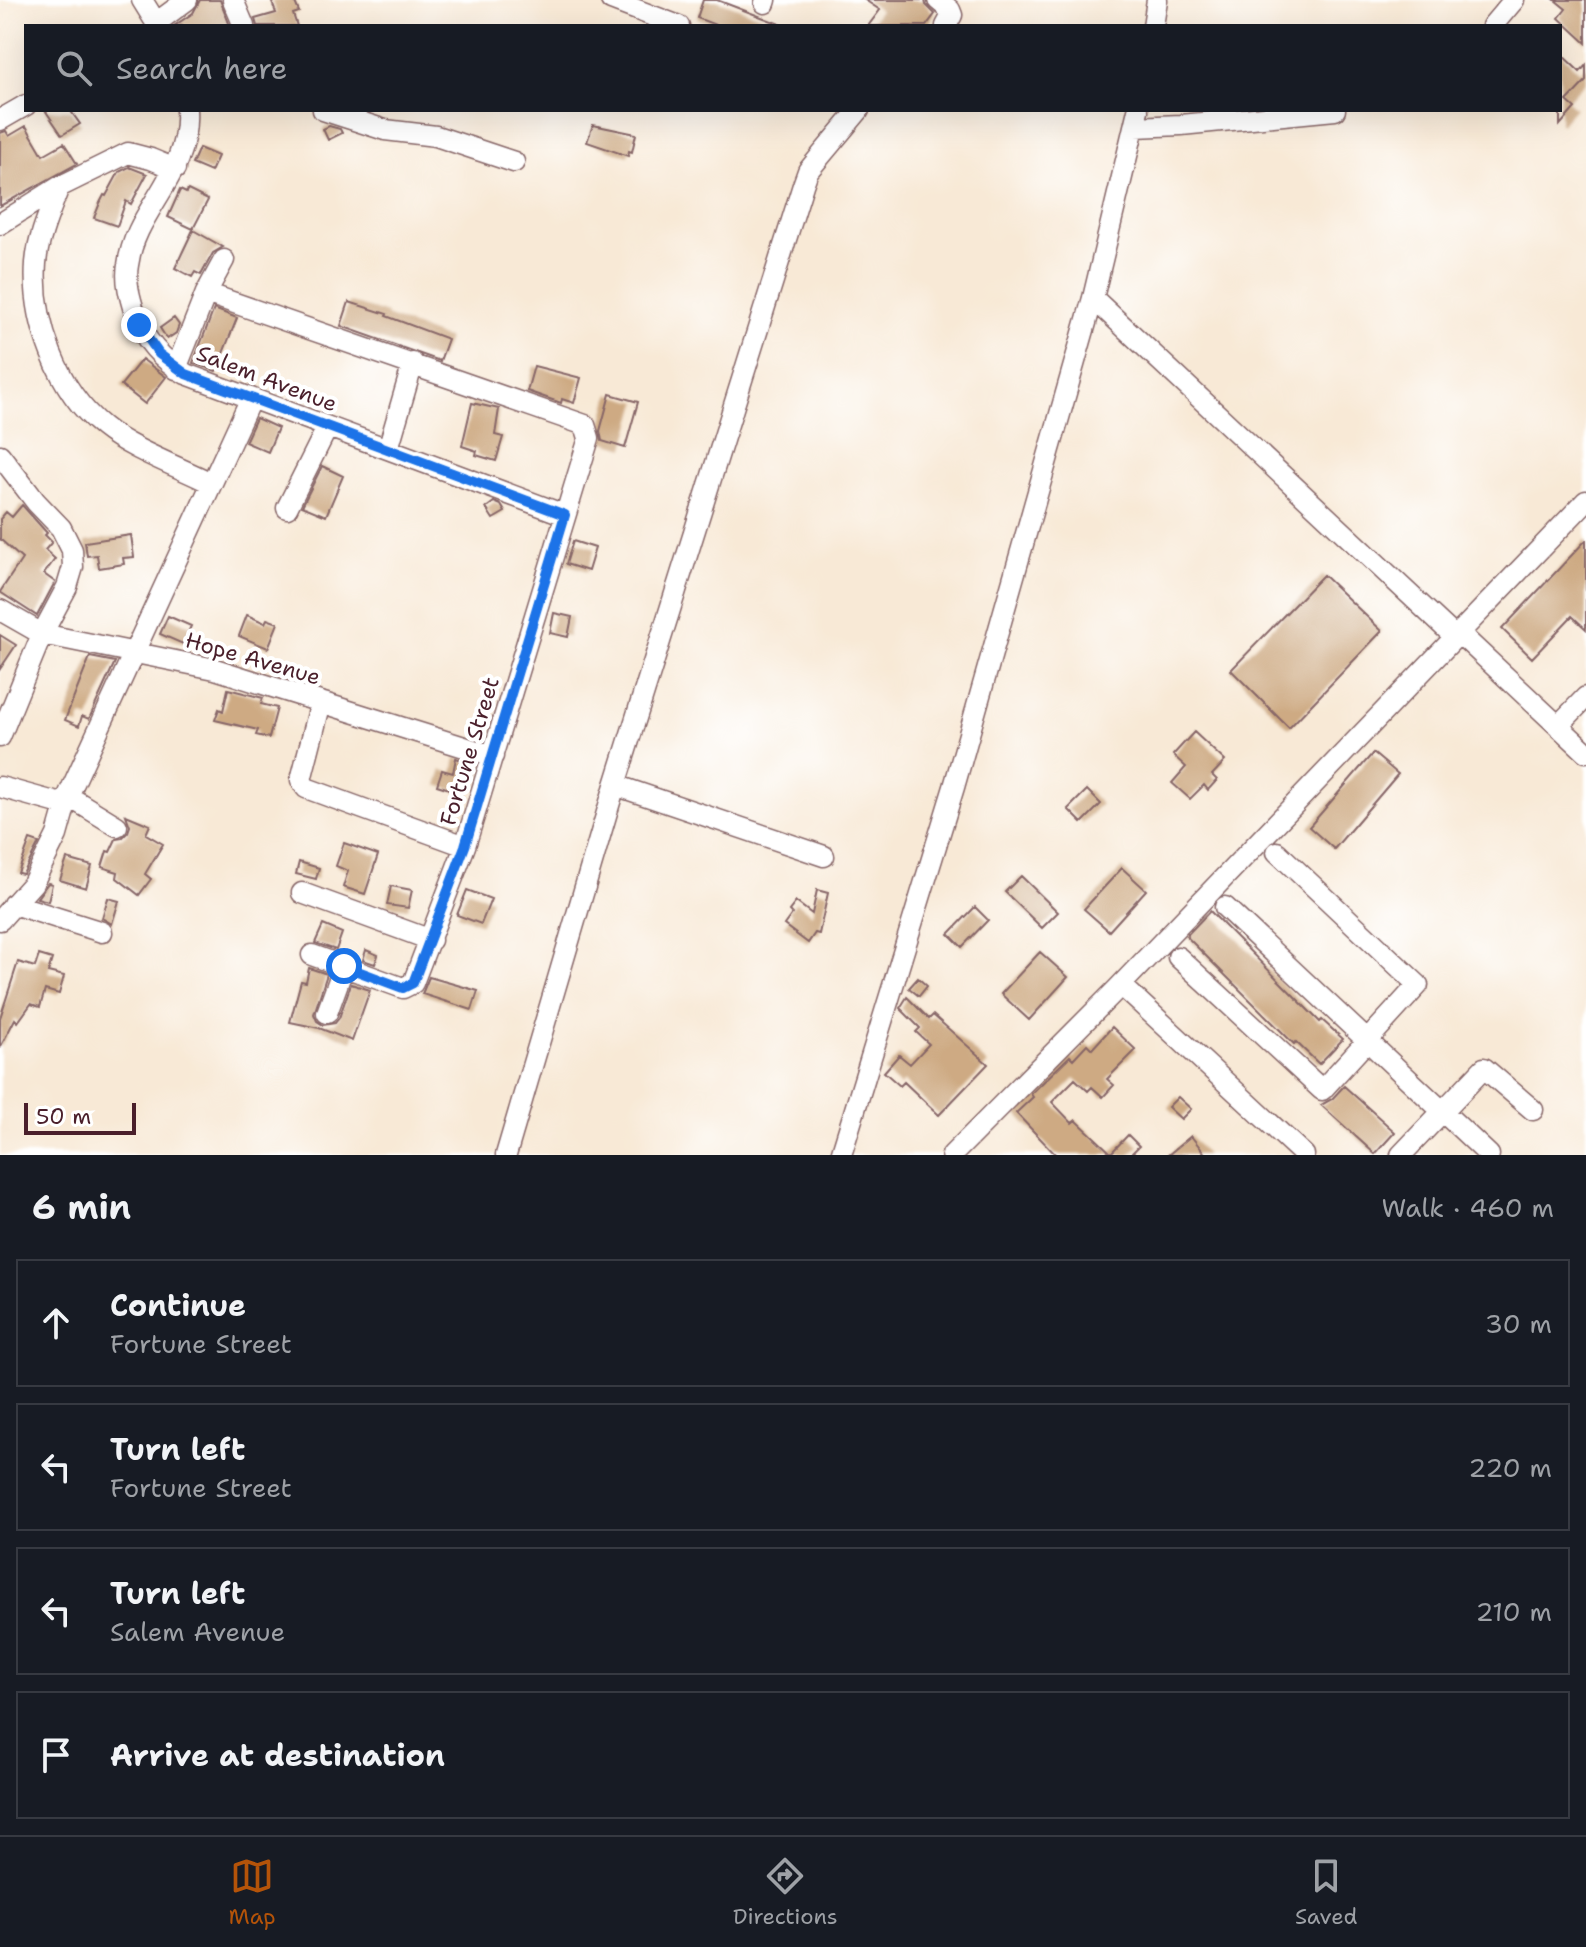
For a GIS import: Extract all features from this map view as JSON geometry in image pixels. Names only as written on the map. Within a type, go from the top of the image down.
[{"type":"street","points":[[142,0],[157,24],[187,0]]},
{"type":"street","points":[[233,0],[243,24]]},
{"type":"street","points":[[611,0],[674,24]]},
{"type":"street","points":[[938,0],[952,15],[947,24]]},
{"type":"street","points":[[1153,24],[1157,0]]},
{"type":"street","points":[[1494,24],[1514,0]]},
{"type":"street","points":[[0,120],[24,106]]},
{"type":"street","name":"Salem Avenue","points":[[186,112],[185,139],[175,169],[136,238],[128,265],[129,294],[139,325],[159,354],[176,369],[565,515]]},
{"type":"street","points":[[329,112],[385,130],[436,136],[514,162]]},
{"type":"street","points":[[506,1155],[562,975],[615,785],[803,185],[808,171],[857,112]]},
{"type":"street","points":[[841,1155],[954,787],[1093,298],[1136,118],[1181,125],[1314,112]]},
{"type":"street","points":[[0,224],[59,187],[128,153],[175,169]]},
{"type":"street","points":[[59,187],[36,261],[37,294],[55,366],[73,396],[103,427],[211,483]]},
{"type":"street","points":[[176,369],[206,293],[224,260]]},
{"type":"street","points":[[206,293],[413,363],[388,449]]},
{"type":"street","points":[[1093,298],[1586,752]]},
{"type":"street","name":"Fortune Street","points":[[312,955],[403,988],[413,983],[465,846],[589,438],[585,425],[413,363]]},
{"type":"street","points":[[6,912],[33,883],[46,860],[67,801],[133,652],[251,398]]},
{"type":"street","points":[[287,508],[327,428]]},
{"type":"street","points":[[0,455],[36,502],[61,528],[72,550],[73,567],[0,737]]},
{"type":"street","points":[[952,1155],[1121,985],[1586,501]]},
{"type":"street","name":"Hope Avenue","points":[[0,610],[42,634],[215,669],[493,756]]},
{"type":"street","points":[[1558,726],[1586,697]]},
{"type":"street","points":[[321,702],[302,770],[301,780],[306,788],[465,846]]},
{"type":"street","points":[[615,785],[824,856]]},
{"type":"street","points":[[0,787],[67,801],[117,826]]},
{"type":"street","points":[[1178,957],[1322,1090],[1418,985],[1277,852]]},
{"type":"street","points":[[302,893],[431,940]]},
{"type":"street","points":[[1225,907],[1489,1155]]},
{"type":"street","points":[[6,912],[102,932]]},
{"type":"street","points":[[327,1013],[344,966]]},
{"type":"street","points":[[1121,985],[1304,1155]]},
{"type":"street","points":[[1401,1155],[1484,1068],[1533,1110]]},
{"type":"building","points":[[200,0],[220,0],[229,24],[177,24],[193,13]]},
{"type":"building","points":[[271,0],[294,0],[299,12],[293,14],[296,24],[256,24],[255,19],[276,13]]},
{"type":"building","points":[[703,0],[717,0],[780,24],[713,24],[697,18]]},
{"type":"building","points":[[865,0],[925,0],[935,14],[928,24],[870,24],[880,10]]},
{"type":"building","points":[[1555,0],[1586,0],[1586,43],[1559,18],[1566,9]]},
{"type":"building","points":[[1562,55],[1580,72],[1586,65],[1586,81],[1567,101],[1575,108],[1560,125]]},
{"type":"building","points":[[46,112],[71,112],[80,124],[62,135]]},
{"type":"building","points":[[593,125],[636,134],[632,152],[629,151],[628,156],[587,142]]},
{"type":"building","points":[[26,126],[43,155],[64,143],[77,164],[0,206],[0,133],[6,131],[9,136]]},
{"type":"building","points":[[329,126],[340,129],[342,133],[328,140],[323,129]]},
{"type":"building","points":[[199,148],[218,156],[211,172],[192,164]]},
{"type":"building","points":[[129,167],[147,174],[131,204],[126,201],[117,226],[94,218],[119,172]]},
{"type":"building","points":[[180,190],[186,193],[188,190],[208,200],[193,229],[168,217]]},
{"type":"building","points":[[193,230],[223,247],[213,253],[201,275],[195,272],[192,277],[175,268]]},
{"type":"building","points":[[349,302],[448,339],[440,361],[341,326]]},
{"type":"building","points":[[214,309],[237,318],[216,371],[193,363]]},
{"type":"building","points":[[174,318],[179,325],[176,333],[167,339],[160,328]]},
{"type":"building","points":[[142,359],[166,377],[145,404],[121,385]]},
{"type":"building","points":[[534,366],[581,378],[574,403],[562,399],[561,403],[527,391]]},
{"type":"building","points":[[610,394],[638,402],[625,448],[602,441],[600,431]]},
{"type":"building","points":[[472,403],[499,409],[495,435],[503,437],[496,461],[476,455],[477,451],[462,446]]},
{"type":"building","points":[[256,418],[278,428],[268,452],[245,442]]},
{"type":"building","points":[[322,466],[343,476],[326,516],[302,506]]},
{"type":"building","points":[[494,502],[501,505],[505,512],[493,519],[486,508]]},
{"type":"building","points":[[22,505],[47,533],[45,535],[52,542],[45,550],[55,559],[44,574],[55,582],[37,616],[0,592],[22,559],[0,539],[0,519],[6,512],[12,517]]},
{"type":"building","points":[[131,535],[134,557],[123,558],[124,564],[99,568],[97,555],[87,556],[85,542]]},
{"type":"building","points":[[1586,540],[1586,629],[1572,616],[1532,658],[1502,629]]},
{"type":"building","points":[[573,541],[595,548],[588,571],[566,564]]},
{"type":"building","points":[[1323,575],[1382,631],[1289,728],[1231,670]]},
{"type":"building","points":[[554,613],[572,617],[568,637],[550,633]]},
{"type":"building","points":[[247,615],[265,623],[267,619],[278,623],[268,648],[239,636]]},
{"type":"building","points":[[168,616],[191,626],[183,644],[160,634]]},
{"type":"building","points":[[0,635],[16,645],[0,669]]},
{"type":"building","points":[[90,657],[115,662],[89,719],[82,716],[79,726],[65,720]]},
{"type":"building","points":[[228,689],[263,698],[261,704],[277,708],[269,738],[256,735],[258,730],[215,720],[219,709],[223,711]]},
{"type":"building","points":[[1194,732],[1225,761],[1212,775],[1217,780],[1208,790],[1204,785],[1190,799],[1172,783],[1186,767],[1173,755]]},
{"type":"building","points":[[1373,753],[1398,774],[1334,849],[1309,827]]},
{"type":"building","points":[[456,758],[474,764],[462,793],[437,785],[442,770],[453,773]]},
{"type":"building","points":[[1087,790],[1101,804],[1082,823],[1068,809]]},
{"type":"building","points":[[126,815],[150,825],[146,834],[163,844],[145,874],[151,879],[139,895],[117,878],[118,872],[102,867],[107,851],[110,852],[116,839],[128,832],[130,826]]},
{"type":"building","points":[[30,840],[39,843],[23,874],[18,873]]},
{"type":"building","points":[[344,843],[378,855],[365,894],[343,887],[348,871],[336,866]]},
{"type":"building","points":[[67,859],[92,866],[86,888],[60,880]]},
{"type":"building","points":[[299,862],[319,868],[316,879],[296,874]]},
{"type":"building","points":[[1122,868],[1146,890],[1109,931],[1084,909]]},
{"type":"building","points":[[1021,876],[1058,912],[1042,928],[1005,892]]},
{"type":"building","points":[[48,883],[52,884],[48,901],[37,898]]},
{"type":"building","points":[[391,886],[412,890],[408,908],[387,905]]},
{"type":"building","points":[[467,890],[491,899],[481,924],[457,915]]},
{"type":"building","points":[[817,890],[828,893],[819,934],[815,933],[808,943],[784,925],[796,902],[812,914]]},
{"type":"building","points":[[108,898],[119,901],[112,924],[102,918]]},
{"type":"building","points":[[975,907],[988,920],[962,947],[949,934]]},
{"type":"building","points":[[1210,911],[1320,1022],[1322,1020],[1343,1039],[1319,1064],[1296,1042],[1294,1044],[1186,936]]},
{"type":"building","points":[[323,925],[342,933],[336,950],[315,943]]},
{"type":"building","points":[[366,950],[378,955],[375,964],[363,960]]},
{"type":"building","points":[[1040,952],[1068,977],[1029,1020],[1001,994]]},
{"type":"building","points":[[39,955],[52,959],[48,972],[64,976],[59,994],[45,990],[40,1007],[31,1004],[18,1022],[15,1019],[0,1048],[0,1018],[18,962],[35,967]]},
{"type":"building","points":[[309,968],[327,974],[314,1014],[323,1025],[335,1023],[339,1018],[351,984],[370,990],[352,1041],[319,1028],[290,1022],[301,981],[306,982]]},
{"type":"building","points":[[429,977],[478,991],[472,1010],[422,994]]},
{"type":"building","points":[[918,978],[927,986],[919,996],[909,988]]},
{"type":"building","points":[[907,997],[929,1019],[933,1015],[988,1064],[939,1115],[904,1082],[900,1086],[884,1072],[899,1055],[910,1064],[929,1044],[916,1032],[920,1028],[900,1008]]},
{"type":"building","points":[[1112,1027],[1136,1050],[1107,1079],[1114,1085],[1103,1097],[1092,1087],[1088,1091],[1075,1079],[1052,1102],[1072,1123],[1076,1120],[1111,1153],[1128,1135],[1139,1146],[1130,1155],[1056,1155],[1016,1113],[1070,1056],[1073,1059],[1087,1044],[1092,1049]]},
{"type":"building","points":[[1344,1086],[1395,1132],[1375,1154],[1321,1105]]},
{"type":"building","points":[[1178,1097],[1191,1109],[1181,1119],[1168,1107]]},
{"type":"building","points":[[1191,1136],[1206,1155],[1168,1155]]},
{"type":"route","points":[[139,325],[159,354],[186,374],[565,515],[465,846],[413,983],[403,988],[344,966]]}]
